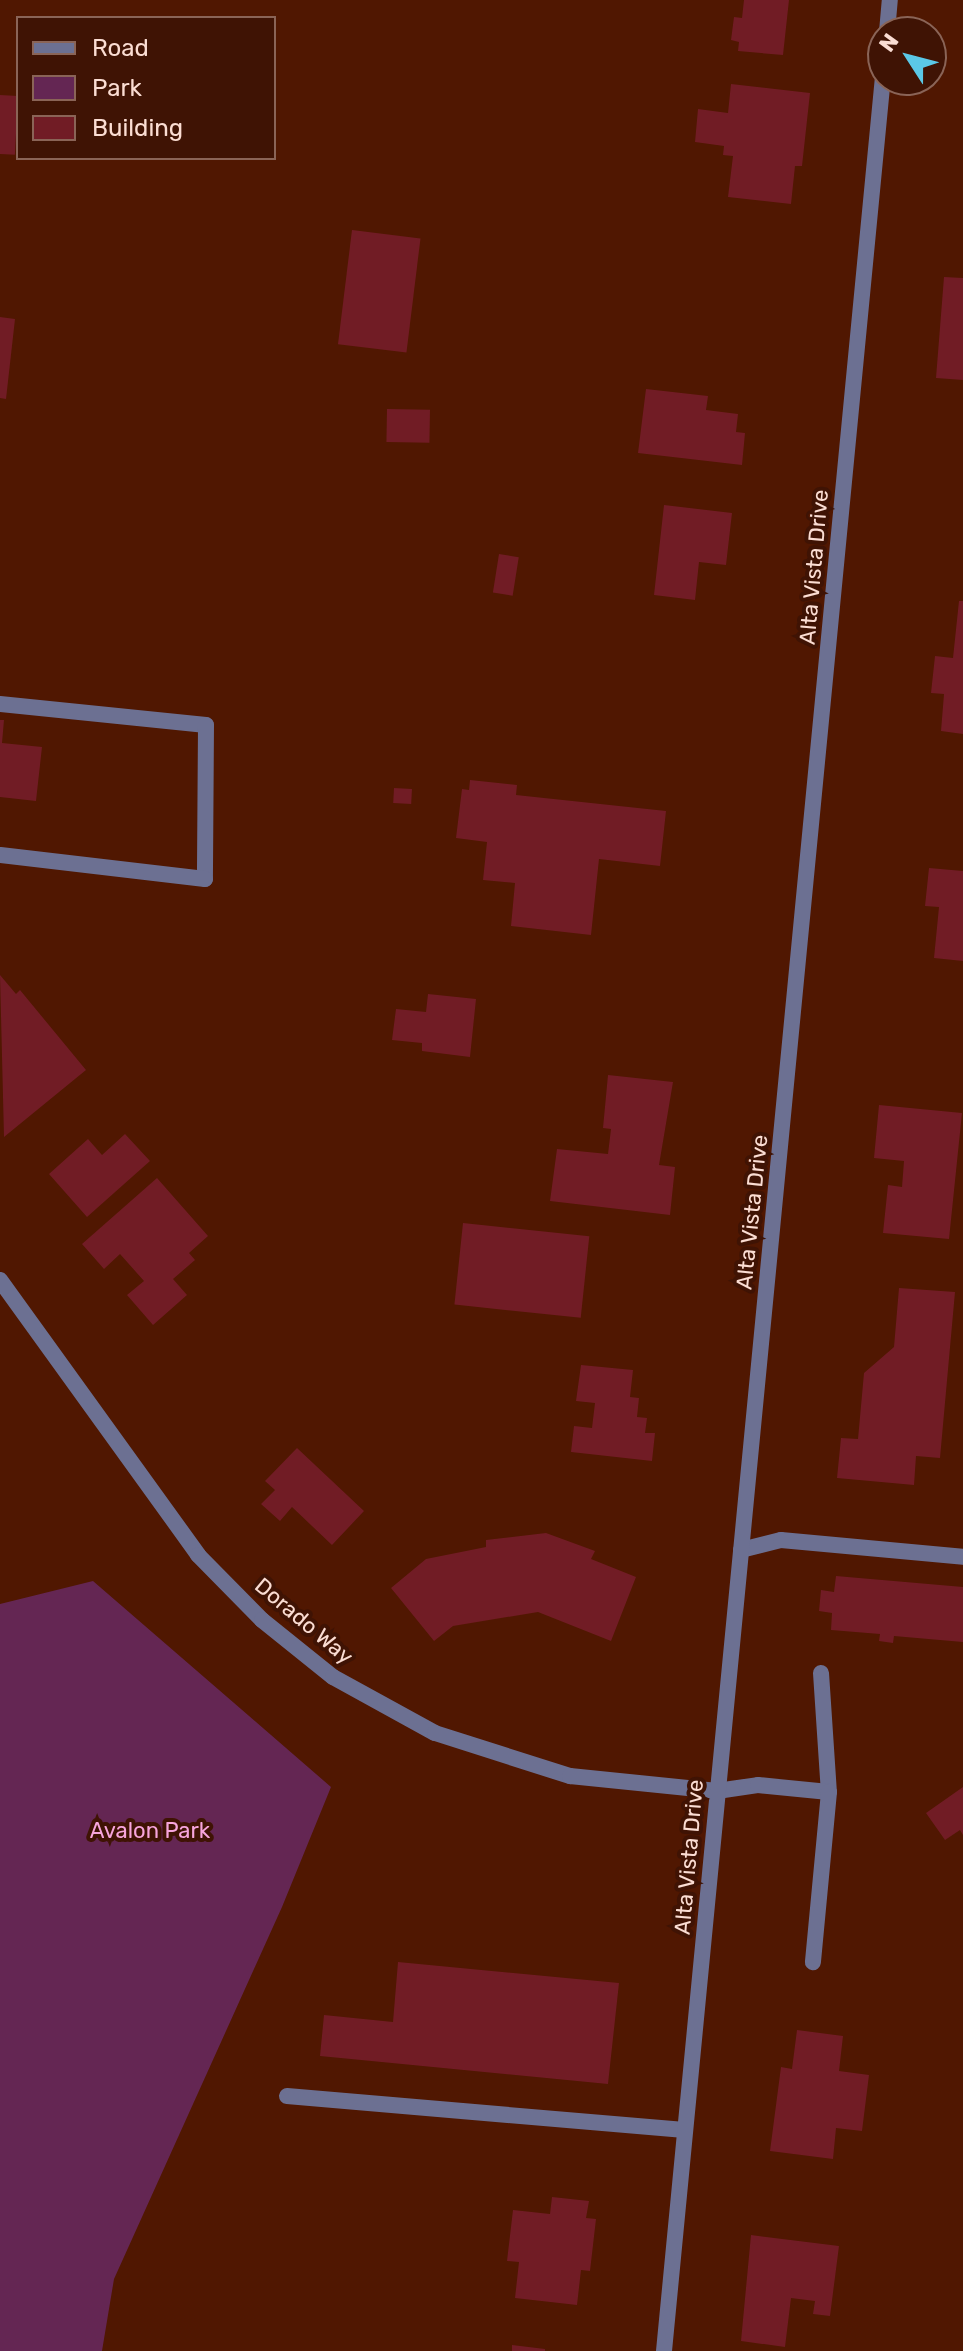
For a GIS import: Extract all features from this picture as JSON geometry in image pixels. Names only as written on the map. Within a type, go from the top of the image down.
[{"type":"street","name":"Alta Vista Drive","points":[[664,2351],[881,96]]},
{"type":"street","points":[[0,704],[206,725],[205,879],[0,855]]},
{"type":"street","name":"Dorado Way","points":[[0,1280],[198,1555],[262,1620],[333,1677],[435,1733],[570,1776],[717,1791],[758,1785],[829,1792]]},
{"type":"street","points":[[741,1550],[781,1540],[963,1557]]},
{"type":"street","points":[[813,1962],[829,1792],[821,1673]]},
{"type":"street","points":[[287,2096],[685,2130]]},
{"type":"green space","name":"Avalon Park","points":[[93,1581],[331,1787],[282,1907],[114,2279],[102,2351],[0,2351],[0,1604]]},
{"type":"building","points":[[744,0],[789,0],[783,55],[738,51],[739,42],[731,40],[734,17],[742,18]]},
{"type":"building","points":[[731,84],[810,93],[802,166],[795,166],[791,204],[728,197],[733,156],[723,155],[724,146],[695,142],[698,109],[728,113]]},
{"type":"building","points":[[0,95],[16,96],[15,155],[0,154]]},
{"type":"building","points":[[352,230],[420,238],[406,353],[338,344]]},
{"type":"building","points":[[944,277],[963,278],[963,380],[936,378]]},
{"type":"building","points":[[0,317],[15,319],[6,399],[0,398]]},
{"type":"building","points":[[646,389],[708,396],[706,410],[738,414],[736,432],[745,433],[742,465],[638,453]]},
{"type":"building","points":[[387,409],[430,410],[429,443],[386,442]]},
{"type":"building","points":[[664,505],[732,513],[726,565],[699,562],[695,600],[654,595]]},
{"type":"building","points":[[499,554],[519,557],[513,596],[493,593]]},
{"type":"building","points":[[959,601],[963,601],[963,734],[941,731],[944,694],[931,693],[935,656],[953,658]]},
{"type":"building","points":[[0,720],[4,720],[2,743],[42,747],[36,801],[0,797]]},
{"type":"building","points":[[470,780],[517,785],[516,795],[666,811],[660,866],[599,859],[591,935],[511,926],[515,883],[483,880],[487,842],[456,838],[462,789],[469,790]]},
{"type":"building","points":[[394,788],[412,789],[411,804],[393,803]]},
{"type":"building","points":[[929,868],[963,871],[963,961],[934,958],[939,907],[925,906]]},
{"type":"building","points":[[0,975],[16,994],[20,990],[86,1070],[4,1137]]},
{"type":"building","points":[[428,994],[476,999],[470,1057],[422,1051],[422,1043],[392,1040],[396,1009],[426,1012]]},
{"type":"building","points":[[608,1075],[673,1082],[659,1165],[675,1167],[670,1215],[550,1201],[557,1149],[608,1154],[611,1129],[603,1128]]},
{"type":"building","points":[[879,1105],[962,1113],[949,1239],[883,1233],[888,1185],[902,1187],[904,1161],[874,1158]]},
{"type":"building","points":[[125,1134],[150,1161],[87,1217],[49,1174],[88,1139],[102,1155]]},
{"type":"building","points":[[157,1178],[208,1236],[189,1253],[195,1260],[173,1279],[187,1295],[153,1325],[127,1295],[144,1281],[120,1254],[104,1269],[82,1244]]},
{"type":"building","points":[[463,1223],[589,1236],[581,1318],[454,1305]]},
{"type":"building","points":[[899,1288],[955,1292],[940,1458],[916,1456],[914,1485],[837,1478],[841,1438],[858,1439],[864,1373],[894,1347]]},
{"type":"building","points":[[581,1365],[633,1370],[630,1397],[639,1398],[637,1417],[647,1418],[645,1433],[655,1433],[652,1461],[571,1452],[574,1426],[592,1428],[595,1403],[576,1401]]},
{"type":"building","points":[[297,1448],[364,1511],[332,1545],[292,1507],[280,1521],[261,1504],[275,1490],[265,1481]]},
{"type":"building","points":[[546,1533],[595,1551],[591,1559],[636,1577],[611,1641],[538,1612],[453,1626],[434,1641],[391,1588],[426,1559],[486,1547],[486,1540]]},
{"type":"building","points":[[836,1576],[963,1587],[963,1642],[894,1636],[893,1643],[879,1641],[880,1634],[831,1630],[832,1613],[819,1611],[821,1590],[834,1592]]},
{"type":"building","points":[[963,1787],[963,1835],[960,1830],[945,1840],[926,1813]]},
{"type":"building","points":[[398,1962],[619,1983],[608,2084],[320,2056],[324,2015],[393,2022]]},
{"type":"building","points":[[797,2030],[843,2036],[839,2071],[869,2075],[862,2131],[836,2128],[833,2159],[770,2151],[781,2067],[792,2069]]},
{"type":"building","points":[[552,2197],[589,2201],[586,2218],[596,2219],[590,2271],[581,2270],[577,2305],[515,2298],[519,2262],[507,2261],[513,2210],[550,2214]]},
{"type":"building","points":[[751,2235],[839,2246],[830,2316],[813,2314],[815,2301],[791,2298],[785,2347],[741,2341]]},
{"type":"building","points":[[512,2345],[545,2349],[545,2351],[512,2351]]}]
